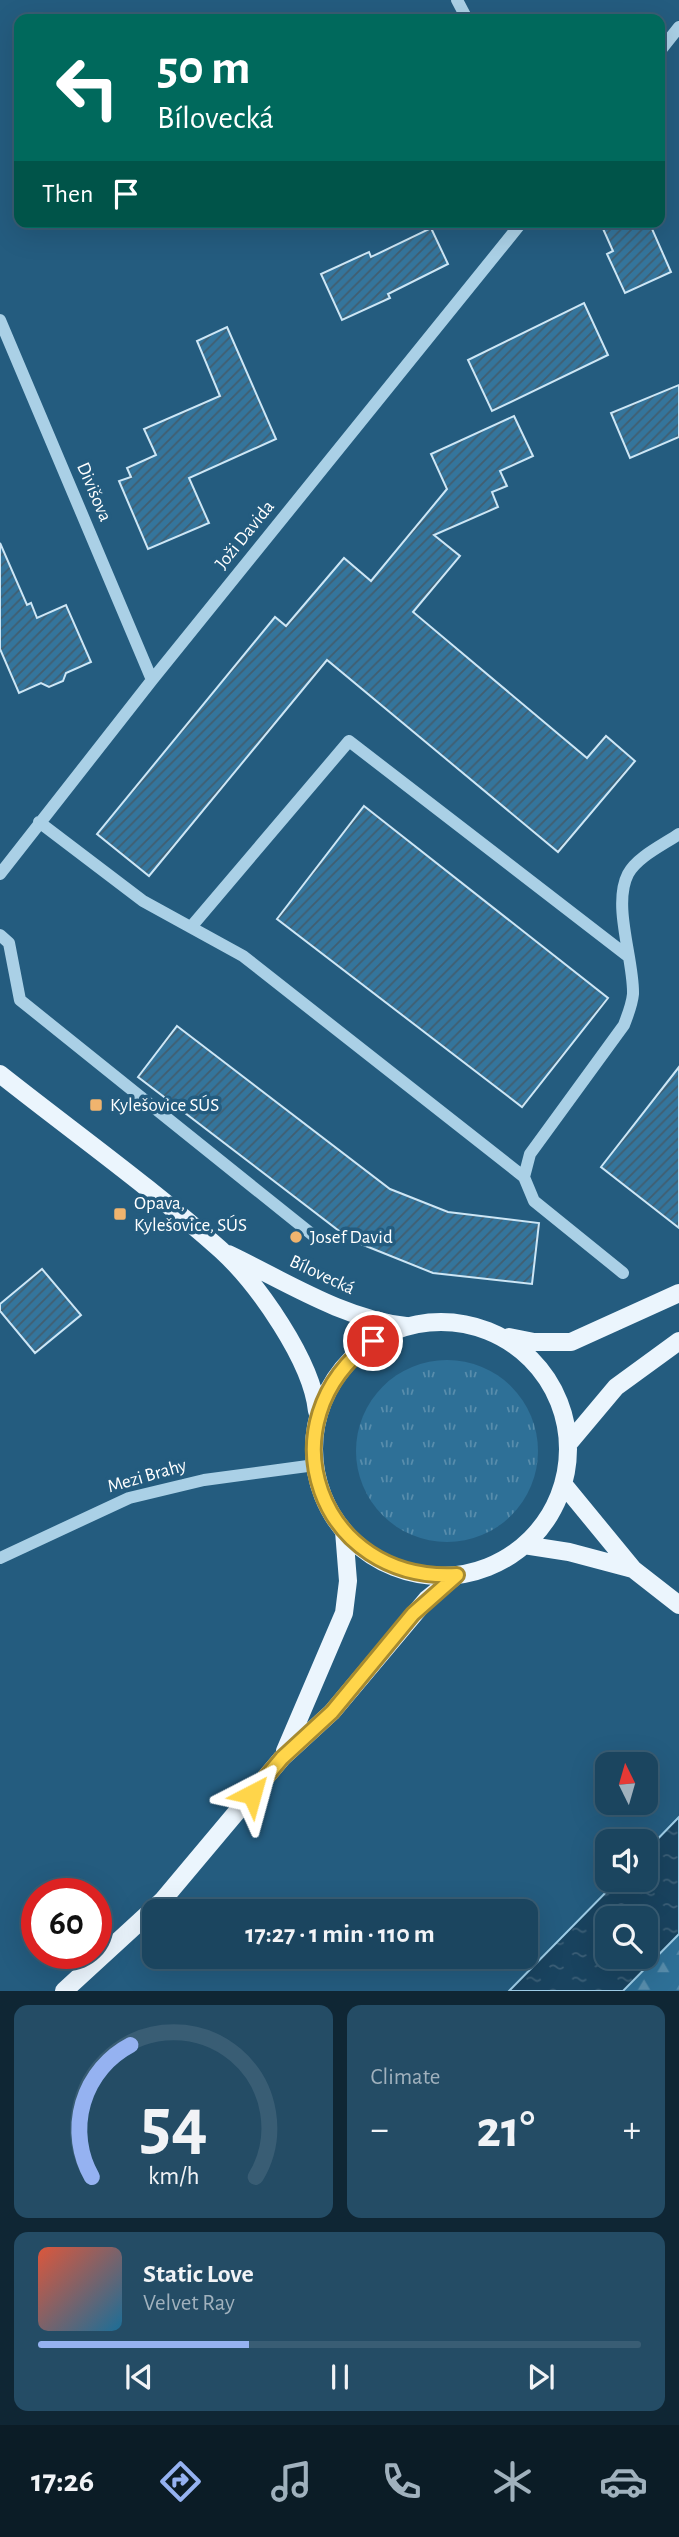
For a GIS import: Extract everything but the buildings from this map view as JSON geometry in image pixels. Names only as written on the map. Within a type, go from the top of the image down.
[{"type":"main road","name":"Bílovecká","points":[[0,1074],[222,1251],[268,1307],[297,1350],[312,1380],[318,1415]]},
{"type":"main road","name":"Bílovecká","points":[[222,1251],[345,1310],[384,1323],[408,1326],[446,1321],[465,1324],[500,1336],[529,1356],[550,1382],[564,1411],[569,1443],[564,1485],[548,1518],[524,1545],[493,1566],[457,1575],[426,1576],[395,1567],[367,1552],[344,1531],[326,1505],[315,1465],[314,1439],[318,1415],[333,1381],[358,1352],[373,1341],[408,1326]]},
{"type":"main road","points":[[500,1336],[534,1342],[571,1342],[679,1293]]},
{"type":"main road","points":[[569,1443],[616,1387],[679,1341]]},
{"type":"main road","points":[[564,1485],[633,1569],[679,1605]]},
{"type":"main road","points":[[282,1758],[344,1613],[348,1581],[344,1531]]},
{"type":"main road","points":[[524,1545],[569,1552],[633,1569]]},
{"type":"main road","points":[[64,1991],[162,1901],[208,1850],[282,1758],[332,1712],[427,1599],[457,1575]]},
{"type":"street","points":[[665,45],[679,27]]},
{"type":"street","name":"Joži Davida","points":[[0,874],[152,680],[517,228]]},
{"type":"street","name":"Divišova","points":[[0,320],[152,680]]},
{"type":"street","points":[[191,928],[349,741],[629,957]]},
{"type":"street","points":[[39,822],[143,901],[243,956],[524,1177],[534,1201],[624,1273]]},
{"type":"street","points":[[524,1177],[530,1154],[624,1025],[633,991],[622,894],[628,874],[637,863],[679,834]]},
{"type":"street","points":[[0,934],[9,943],[20,1000],[314,1236]]},
{"type":"street","name":"Mezi Brahy","points":[[0,1558],[129,1498],[204,1480],[315,1465]]},
{"type":"green space","points":[[447,1360],[482,1367],[511,1387],[531,1416],[538,1451],[531,1486],[511,1515],[482,1535],[447,1542],[412,1535],[383,1515],[363,1486],[356,1451],[363,1416],[383,1387],[412,1367]]},
{"type":"green space","points":[[679,1934],[679,1991],[623,1991],[645,1969],[658,1969],[658,1955]]},
{"type":"water","points":[[679,1817],[679,1934],[658,1955],[658,1906],[595,1906],[595,1969],[645,1969],[623,1991],[509,1991],[531,1969],[538,1969],[538,1961],[606,1892],[658,1892],[658,1839]]},
{"type":"place","name":"Kylešovice SÚS","points":[[96,1105]]},
{"type":"place","name":"Opava, Kylešovice, SÚS","points":[[120,1214]]},
{"type":"place","name":"Josef David","points":[[296,1237]]},
{"type":"route","points":[[252,1794],[282,1758],[313,1731],[350,1692],[427,1599],[457,1575],[426,1576],[380,1561],[355,1543],[344,1531],[334,1519],[319,1488],[314,1439],[324,1397],[345,1366],[373,1341]]}]
